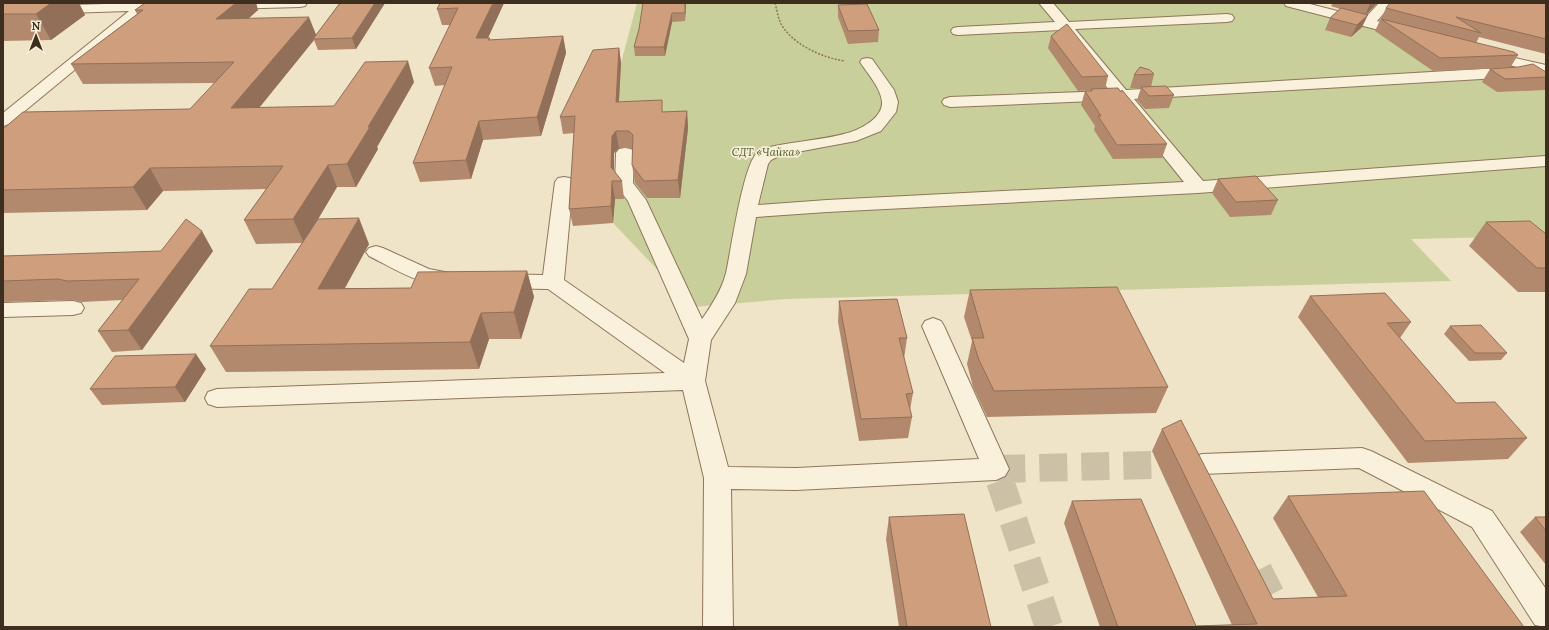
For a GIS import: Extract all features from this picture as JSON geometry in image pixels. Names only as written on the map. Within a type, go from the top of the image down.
[{"type":"street","points":[[212,5],[300,3]]},
{"type":"street","points":[[1046,3],[1198,187]]},
{"type":"street","points":[[1291,3],[1421,37]]},
{"type":"street","points":[[1368,23],[1386,3]]},
{"type":"street","points":[[3,11],[110,5],[181,6]]},
{"type":"street","points":[[3,121],[142,6]]},
{"type":"street","points":[[958,31],[1227,18]]},
{"type":"street","points":[[1497,57],[1540,68]]},
{"type":"street","points":[[718,627],[717,478],[693,381],[700,339],[724,303],[736,274],[747,212],[758,164],[764,156],[776,151],[856,136],[875,128],[888,112],[890,102],[886,90],[867,62]]},
{"type":"street","points":[[950,102],[1122,95],[1510,74],[1540,68]]},
{"type":"street","points":[[625,153],[624,184],[637,200],[700,339]]},
{"type":"street","points":[[747,212],[827,206],[1314,180],[1546,161]]},
{"type":"street","points":[[553,282],[564,182]]},
{"type":"street","points":[[376,252],[424,276],[477,281],[553,282],[693,381]]},
{"type":"street","points":[[3,310],[73,308]]},
{"type":"street","points":[[717,478],[796,479],[996,469],[933,326]]},
{"type":"street","points":[[217,398],[693,381]]},
{"type":"street","points":[[1202,464],[1362,458],[1482,519],[1546,615]]},
{"type":"path","points":[[775,3],[781,24],[787,32],[810,49],[834,60],[867,62]]},
{"type":"green space","name":"СДТ «Чайка»","points":[[637,3],[1291,3],[1546,70],[1546,236],[1411,239],[1451,281],[786,299],[693,307],[613,223],[621,63]]},
{"type":"building","points":[[3,3],[51,3],[36,14],[3,14]]},
{"type":"building","points":[[145,3],[236,3],[216,19],[309,17],[231,108],[334,106],[365,62],[408,61],[347,164],[328,165],[293,219],[244,220],[283,166],[150,168],[133,187],[3,190],[3,129],[23,112],[190,109],[234,62],[71,64],[143,10],[135,10]]},
{"type":"building","points":[[340,3],[375,3],[352,38],[313,39]]},
{"type":"building","points":[[440,3],[493,3],[476,38],[490,38],[488,40],[563,36],[537,117],[479,121],[466,160],[413,163],[452,67],[429,68],[458,8],[437,9]]},
{"type":"building","points":[[643,3],[685,3],[685,13],[672,13],[664,47],[634,47],[639,29]]},
{"type":"building","points":[[1390,3],[1546,3],[1546,39],[1456,17],[1481,33],[1386,8]]},
{"type":"building","points":[[867,4],[879,30],[848,31],[838,5]]},
{"type":"building","points":[[1341,8],[1368,15],[1357,25],[1330,18]]},
{"type":"building","points":[[1381,19],[1514,52],[1518,55],[1440,58]]},
{"type":"building","points":[[1067,24],[1108,76],[1082,77],[1051,36]]},
{"type":"building","points":[[619,48],[616,102],[662,100],[662,112],[687,111],[678,180],[644,181],[632,165],[633,135],[629,131],[616,131],[612,136],[611,167],[622,181],[612,181],[611,206],[569,209],[575,116],[560,117],[593,50]]},
{"type":"building","points":[[1533,64],[1546,72],[1546,77],[1505,79],[1490,69],[1518,67]]},
{"type":"building","points":[[1140,67],[1150,70],[1154,74],[1134,75]]},
{"type":"building","points":[[1166,86],[1174,95],[1149,96],[1141,87]]},
{"type":"building","points":[[1118,88],[1121,92],[1122,90],[1167,144],[1117,145],[1098,116],[1101,116],[1085,91],[1092,91],[1091,89]]},
{"type":"building","points":[[1256,176],[1278,200],[1236,202],[1218,179]]},
{"type":"building","points":[[359,218],[318,289],[411,288],[418,272],[527,271],[514,312],[481,313],[470,342],[210,346],[249,289],[272,289],[318,219]]},
{"type":"building","points":[[186,219],[202,231],[128,330],[98,331],[139,279],[3,281],[3,256],[161,251]]},
{"type":"building","points":[[1530,221],[1546,234],[1546,268],[1537,268],[1486,222]]},
{"type":"building","points":[[1117,287],[1168,387],[994,391],[979,360],[972,338],[984,338],[970,290]]},
{"type":"building","points":[[1385,293],[1411,322],[1387,323],[1456,403],[1495,402],[1527,438],[1425,441],[1310,296]]},
{"type":"building","points":[[897,299],[907,338],[899,338],[913,393],[906,394],[912,417],[861,419],[839,301]]},
{"type":"building","points":[[1481,325],[1507,353],[1475,353],[1450,326]]},
{"type":"building","points":[[196,354],[175,387],[90,389],[115,356]]},
{"type":"building","points":[[1181,420],[1273,599],[1347,596],[1288,496],[1424,491],[1524,627],[1118,627],[1072,501],[1141,499],[1196,626],[1257,624],[1162,429]]},
{"type":"building","points":[[964,514],[991,627],[907,627],[889,517]]},
{"type":"building","points":[[1535,517],[1546,517],[1546,531]]},
{"type":"tunnel","points":[[1049,627],[996,469],[1188,464]]},
{"type":"tunnel","points":[[1258,570],[1287,627]]}]
